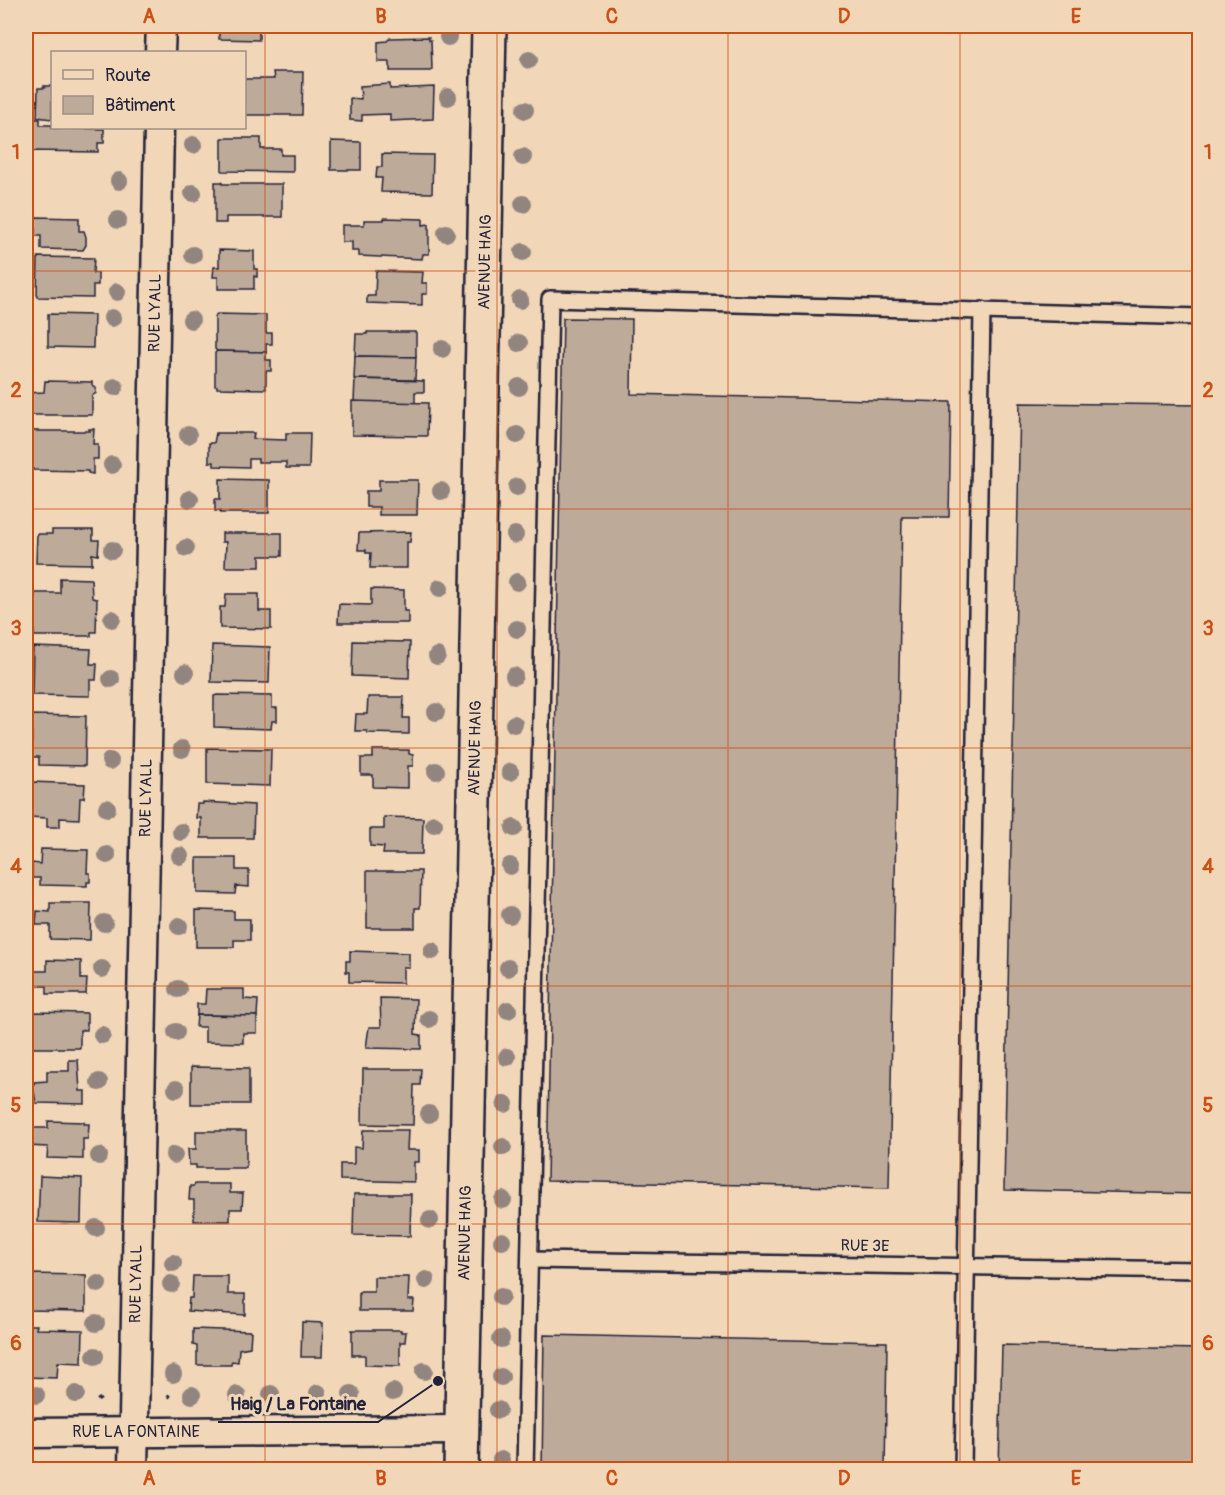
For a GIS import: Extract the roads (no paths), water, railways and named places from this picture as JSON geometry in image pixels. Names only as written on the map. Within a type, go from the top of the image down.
[{"type":"street","points":[[160,51],[161,26]]},
{"type":"street","name":"AVENUE HAIG","points":[[461,1470],[489,26]]},
{"type":"street","name":"RUE LYALL","points":[[133,1470],[159,129]]},
{"type":"street","name":"RUE LA FONTAINE","points":[[26,1433],[462,1430]]},
{"type":"lane","points":[[525,1470],[550,298],[1200,317]]},
{"type":"lane","points":[[963,1470],[982,310]]},
{"type":"lane","name":"RUE 3E","points":[[530,1260],[1200,1270]]},
{"type":"place","name":"Haig / La Fontaine","points":[[438,1381]]}]
